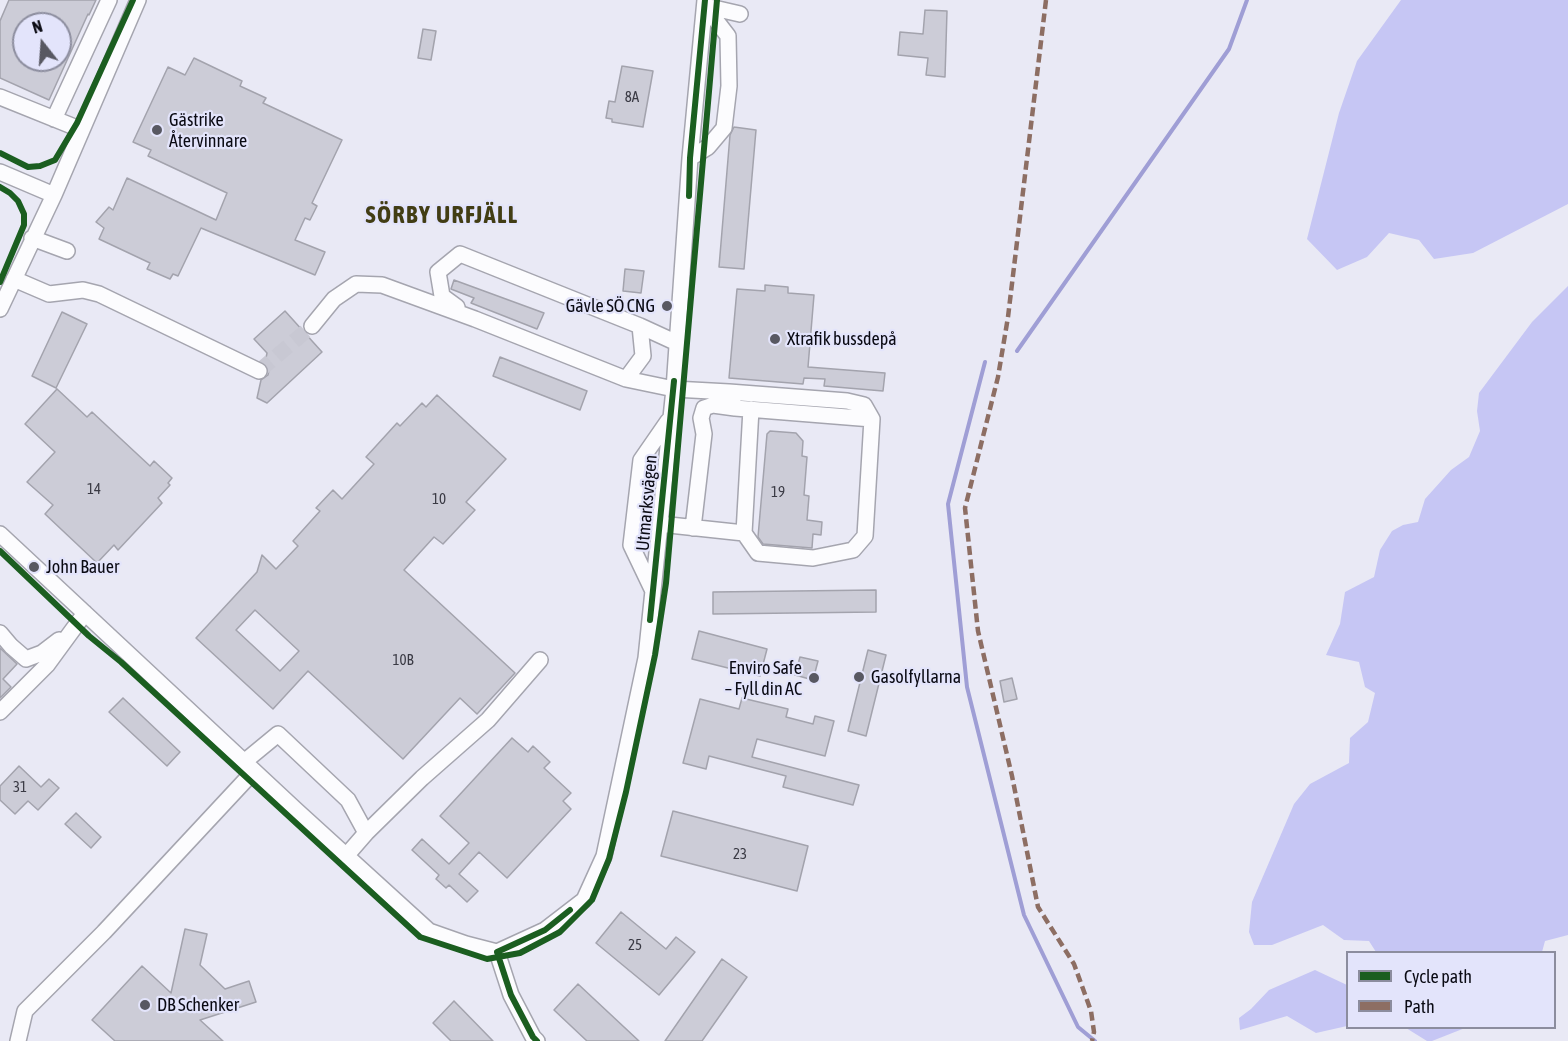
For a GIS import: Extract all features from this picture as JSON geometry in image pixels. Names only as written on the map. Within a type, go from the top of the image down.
[{"type":"street","points":[[54,119],[108,0]]},
{"type":"street","points":[[0,309],[54,195],[138,0]]},
{"type":"street","points":[[705,3],[741,14]]},
{"type":"street","points":[[690,158],[708,147],[724,128],[729,86],[728,36],[705,3]]},
{"type":"street","name":"Utmarksvägen","points":[[497,952],[544,930],[584,900],[604,856],[646,658],[674,389],[690,158],[705,3]]},
{"type":"street","points":[[0,97],[82,130]]},
{"type":"street","points":[[0,172],[54,195]]},
{"type":"street","points":[[32,238],[67,250]]},
{"type":"street","points":[[475,319],[442,296],[438,272],[460,254],[677,343]]},
{"type":"street","points":[[14,279],[49,294],[83,290],[99,294],[259,371]]},
{"type":"street","points":[[312,326],[334,299],[356,284],[382,285],[626,379],[674,389],[847,401],[864,405],[872,419],[865,536],[853,550],[813,558],[758,553],[744,533],[751,409]]},
{"type":"street","points":[[626,379],[643,356],[640,326]]},
{"type":"street","points":[[729,392],[735,408]]},
{"type":"street","points":[[693,528],[704,434],[701,418],[704,408],[713,405],[872,419]]},
{"type":"street","points":[[653,591],[631,544],[641,460],[670,418]]},
{"type":"street","points":[[660,524],[744,533]]},
{"type":"street","points":[[0,534],[429,931],[497,952],[511,995],[533,1040]]},
{"type":"street","points":[[0,712],[46,665],[85,613]]},
{"type":"street","points":[[0,633],[26,658],[42,653],[69,634]]},
{"type":"street","points":[[346,855],[422,778],[488,720],[540,660]]},
{"type":"street","points":[[18,1041],[25,1011],[104,932],[278,734],[348,800],[366,833]]},
{"type":"shaded area","points":[[1401,0],[1568,0],[1568,204],[1473,253],[1434,259],[1419,240],[1389,233],[1367,257],[1337,270],[1307,239],[1339,113],[1357,61]]},
{"type":"shaded area","points":[[1568,286],[1568,935],[1545,941],[1542,951],[1375,951],[1369,941],[1344,940],[1323,925],[1272,945],[1254,945],[1249,932],[1252,902],[1294,804],[1310,784],[1349,763],[1350,738],[1368,722],[1375,693],[1365,687],[1359,662],[1326,655],[1340,624],[1345,592],[1374,577],[1380,550],[1392,531],[1403,525],[1418,522],[1425,499],[1451,470],[1469,457],[1480,431],[1477,411],[1479,393],[1532,322]]},
{"type":"shaded area","points":[[1315,970],[1346,985],[1346,1026],[1316,1033],[1287,1016],[1240,1030],[1239,1018],[1269,990]]},
{"type":"shaded area","points":[[1408,1029],[1462,1029],[1432,1041],[1427,1041]]},
{"type":"building","points":[[9,0],[96,0],[72,49],[72,12],[12,12],[12,72],[62,72],[49,100],[0,78],[0,21]]},
{"type":"building","points":[[925,10],[947,11],[945,77],[926,75],[928,58],[898,55],[900,32],[923,34]]},
{"type":"building","points":[[423,29],[436,31],[431,60],[418,58]]},
{"type":"building","points":[[194,58],[242,81],[240,86],[266,98],[263,103],[342,140],[312,203],[317,206],[310,220],[305,218],[295,240],[325,252],[315,275],[201,228],[178,276],[173,274],[170,279],[147,269],[150,263],[99,239],[104,228],[96,222],[109,207],[113,210],[127,178],[216,220],[227,193],[148,156],[151,150],[133,142],[168,67],[185,75]]},
{"type":"building","points":[[622,66],[653,71],[643,127],[612,122],[612,119],[606,118],[609,101],[615,102]]},
{"type":"building","points":[[734,127],[756,130],[744,269],[719,267],[730,135]]},
{"type":"building","points":[[625,269],[644,271],[641,293],[623,291]]},
{"type":"building","points":[[454,280],[544,313],[537,329],[471,303],[474,298],[451,289]]},
{"type":"building","points":[[765,285],[788,287],[788,293],[814,295],[808,367],[885,373],[883,391],[824,386],[825,379],[804,378],[803,384],[729,378],[737,289],[765,291]]},
{"type":"building","points":[[285,311],[322,352],[267,403],[257,398],[261,380],[268,375],[269,370],[265,363],[267,353],[254,339]]},
{"type":"building","points":[[62,312],[87,324],[56,388],[32,376]]},
{"type":"building","points":[[500,357],[587,391],[580,410],[493,376]]},
{"type":"building","points":[[57,389],[87,417],[92,412],[150,466],[154,461],[172,478],[168,483],[170,485],[158,498],[162,503],[118,550],[114,545],[97,563],[45,514],[53,505],[27,482],[55,452],[25,424]]},
{"type":"building","points":[[437,395],[506,459],[466,502],[475,510],[443,544],[434,537],[404,570],[515,673],[477,714],[460,698],[403,759],[308,671],[273,709],[196,638],[257,572],[262,555],[276,569],[298,546],[293,541],[320,511],[316,508],[333,490],[342,499],[374,464],[366,457],[397,423],[400,426],[422,403],[426,407]],"holes":[[[255,610],[299,651],[280,671],[236,630]]]},
{"type":"building","points":[[770,431],[796,433],[803,441],[802,456],[807,457],[804,495],[809,496],[807,520],[822,522],[821,535],[813,534],[812,548],[763,544],[758,537],[767,434]]},
{"type":"building","points":[[876,590],[876,612],[713,614],[713,592]]},
{"type":"building","points":[[699,631],[767,649],[760,676],[692,659]]},
{"type":"building","points":[[0,648],[17,664],[3,679],[11,687],[0,698]]},
{"type":"building","points":[[868,650],[886,655],[866,736],[848,731]]},
{"type":"building","points":[[800,657],[818,661],[813,680],[795,675]]},
{"type":"building","points":[[1012,678],[1017,699],[1004,702],[1000,681]]},
{"type":"building","points":[[123,698],[180,752],[167,766],[109,712]]},
{"type":"building","points":[[742,698],[788,709],[786,717],[813,724],[815,716],[834,721],[825,756],[757,739],[752,757],[859,785],[853,805],[783,787],[786,776],[709,756],[706,769],[683,763],[700,699],[739,709]]},
{"type":"building","points":[[512,738],[528,752],[533,746],[550,762],[544,768],[571,793],[563,801],[571,809],[507,878],[479,852],[459,874],[478,891],[467,902],[449,885],[446,888],[436,879],[439,875],[412,850],[422,839],[449,864],[469,843],[440,816]]},
{"type":"building","points":[[19,766],[41,787],[49,779],[59,788],[38,810],[28,801],[15,814],[0,800],[0,786]]},
{"type":"building","points":[[673,811],[808,846],[797,891],[661,856]]},
{"type":"building","points":[[76,813],[101,837],[91,848],[65,824]]},
{"type":"building","points":[[621,912],[666,949],[676,937],[695,952],[659,995],[596,943]]},
{"type":"building","points":[[185,929],[207,934],[200,965],[225,989],[249,981],[256,1002],[200,1020],[223,1041],[115,1041],[92,1020],[142,966],[171,993]]},
{"type":"building","points":[[722,959],[747,977],[702,1041],[665,1041]]},
{"type":"building","points":[[578,984],[639,1041],[587,1041],[554,1010]]},
{"type":"building","points":[[454,1001],[493,1041],[451,1041],[433,1023]]},
{"type":"waterway","points":[[1017,351],[1229,49],[1247,0]]},
{"type":"waterway","points":[[985,362],[948,504],[967,687],[1024,915],[1078,1027],[1095,1041]]},
{"type":"tunnel","points":[[259,371],[312,326]]},
{"type":"marked path","points":[[1046,0],[1008,317],[998,377],[965,508],[978,631],[1012,776],[1038,907],[1074,964],[1091,1011],[1094,1032],[1092,1041]]},
{"type":"cycle path","points":[[0,153],[28,167],[40,166],[55,160],[77,123],[133,0]]},
{"type":"cycle path","points":[[689,196],[690,158],[705,0]]},
{"type":"cycle path","points":[[0,551],[89,636],[121,662],[420,937],[487,959],[520,953],[560,932],[592,900],[609,859],[626,792],[655,655],[666,583],[717,0]]},
{"type":"cycle path","points":[[0,187],[18,201],[24,214],[24,225],[0,282]]},
{"type":"cycle path","points":[[650,620],[674,381]]},
{"type":"cycle path","points":[[537,1041],[511,995],[497,952],[545,930],[570,910]]},
{"type":"place","name":"Gästrike Återvinnare","points":[[157,130]]},
{"type":"place","name":"Gävle SÖ CNG","points":[[667,306]]},
{"type":"place","name":"Xtrafik bussdepå","points":[[775,339]]},
{"type":"place","name":"John Bauer","points":[[34,567]]},
{"type":"place","name":"Gasolfyllarna","points":[[859,677]]},
{"type":"place","name":"Enviro Safe – Fyll din AC","points":[[814,678]]},
{"type":"place","name":"DB Schenker","points":[[145,1005]]},
{"type":"district","name":"SÖRBY URFJÄLL","points":[[442,215]]}]
